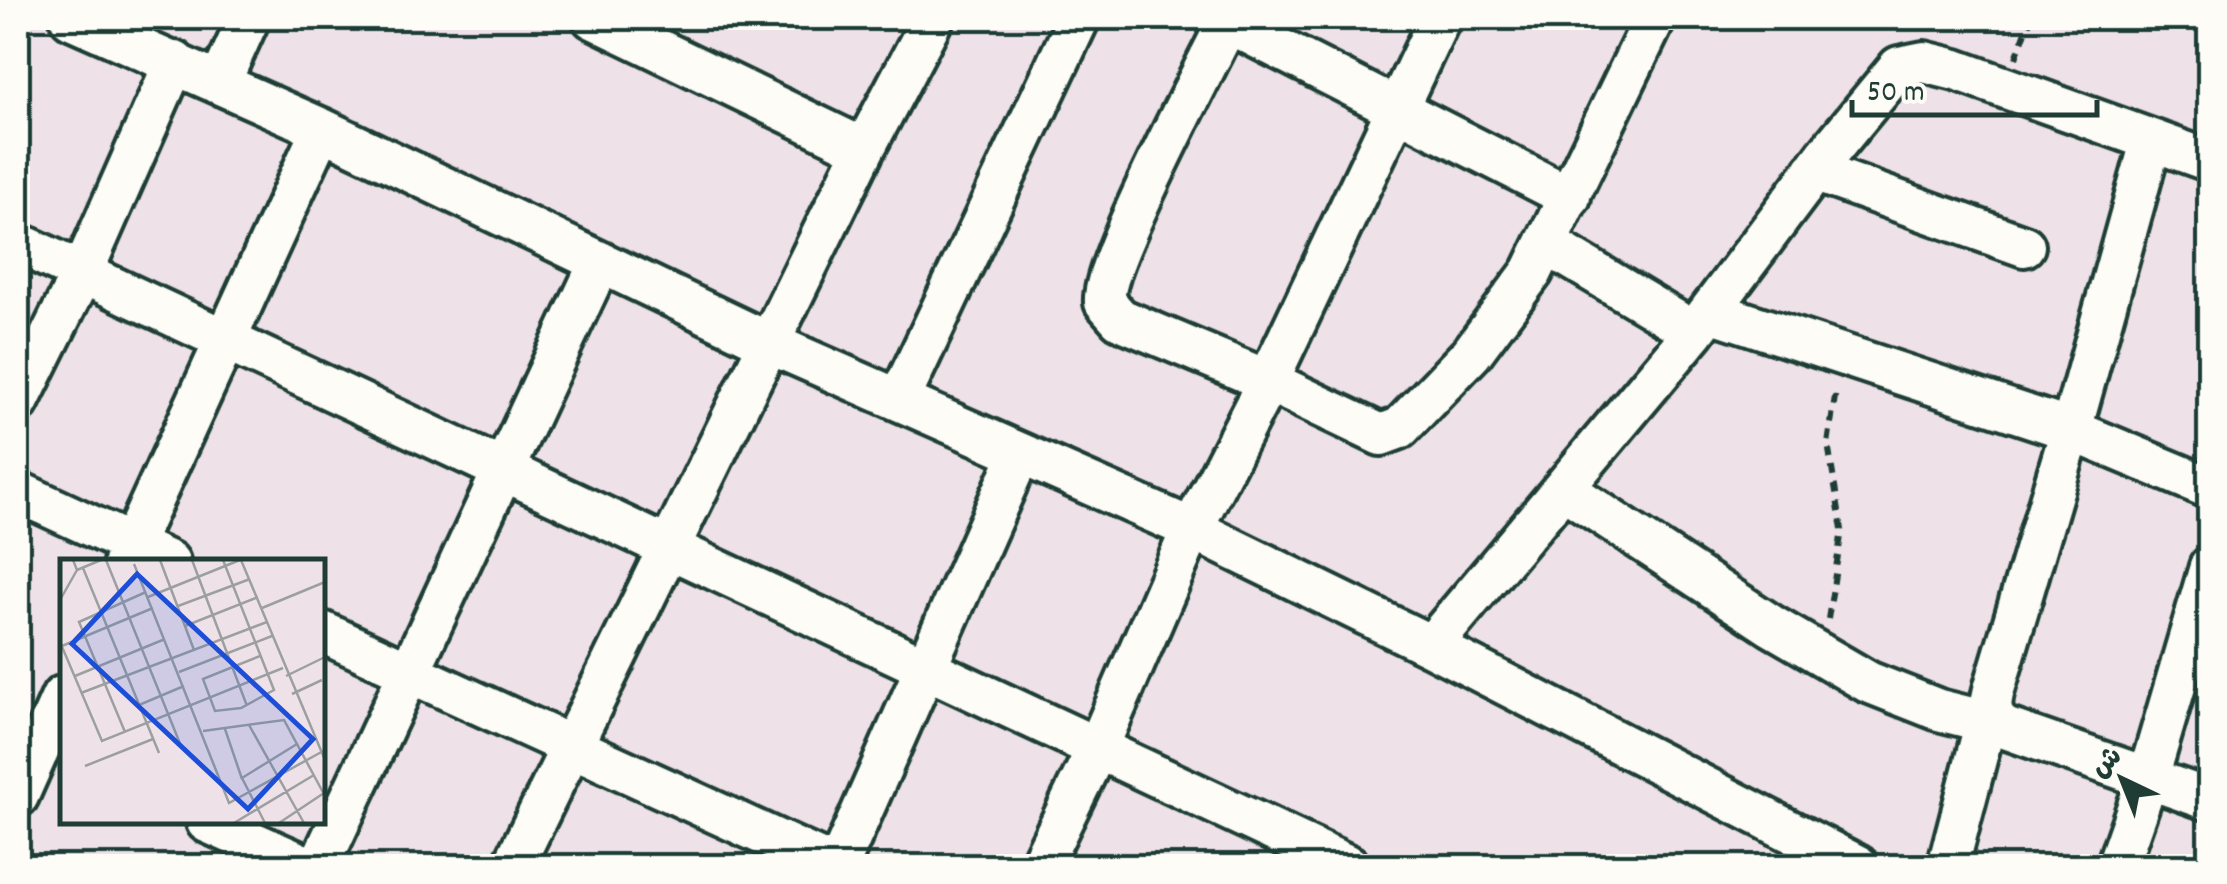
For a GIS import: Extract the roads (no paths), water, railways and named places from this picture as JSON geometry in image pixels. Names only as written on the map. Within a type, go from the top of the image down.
[{"type":"street","points":[[71,18],[322,129],[769,343],[1192,530],[1431,646],[1858,866]]},
{"type":"street","points":[[220,82],[249,18]]},
{"type":"street","points":[[593,18],[653,32],[864,149]]},
{"type":"street","points":[[513,866],[864,149],[933,18]]},
{"type":"street","points":[[899,400],[1079,18]]},
{"type":"street","points":[[1040,866],[1097,749],[1192,530],[1268,380],[1440,18]]},
{"type":"street","points":[[1570,197],[1226,19],[1105,285],[1105,302],[1120,319],[1268,380],[1378,434],[1395,432],[1472,354],[1532,272],[1570,197],[1655,18]]},
{"type":"street","points":[[18,402],[82,273],[174,62]]},
{"type":"street","points":[[1431,646],[1702,321],[1814,171],[1899,66],[1924,62],[1956,70],[2210,161]]},
{"type":"street","points":[[128,553],[322,129]]},
{"type":"street","points":[[1948,866],[1993,723],[1994,686],[2072,430],[2151,142]]},
{"type":"street","points":[[1814,171],[2024,246]]},
{"type":"street","points":[[18,243],[1349,866]]},
{"type":"street","points":[[1547,244],[1702,321],[1844,357],[2072,430],[2210,488]]},
{"type":"street","points":[[319,866],[600,262]]},
{"type":"street","points":[[325,633],[835,866],[1020,454]]},
{"type":"street","points":[[1564,490],[1868,682],[2210,800]]},
{"type":"street","points":[[18,492],[128,553],[155,559]]},
{"type":"street","points":[[2117,866],[2148,778],[2210,568]]},
{"type":"street","points":[[18,796],[60,702]]},
{"type":"street","points":[[212,824],[306,866]]}]
